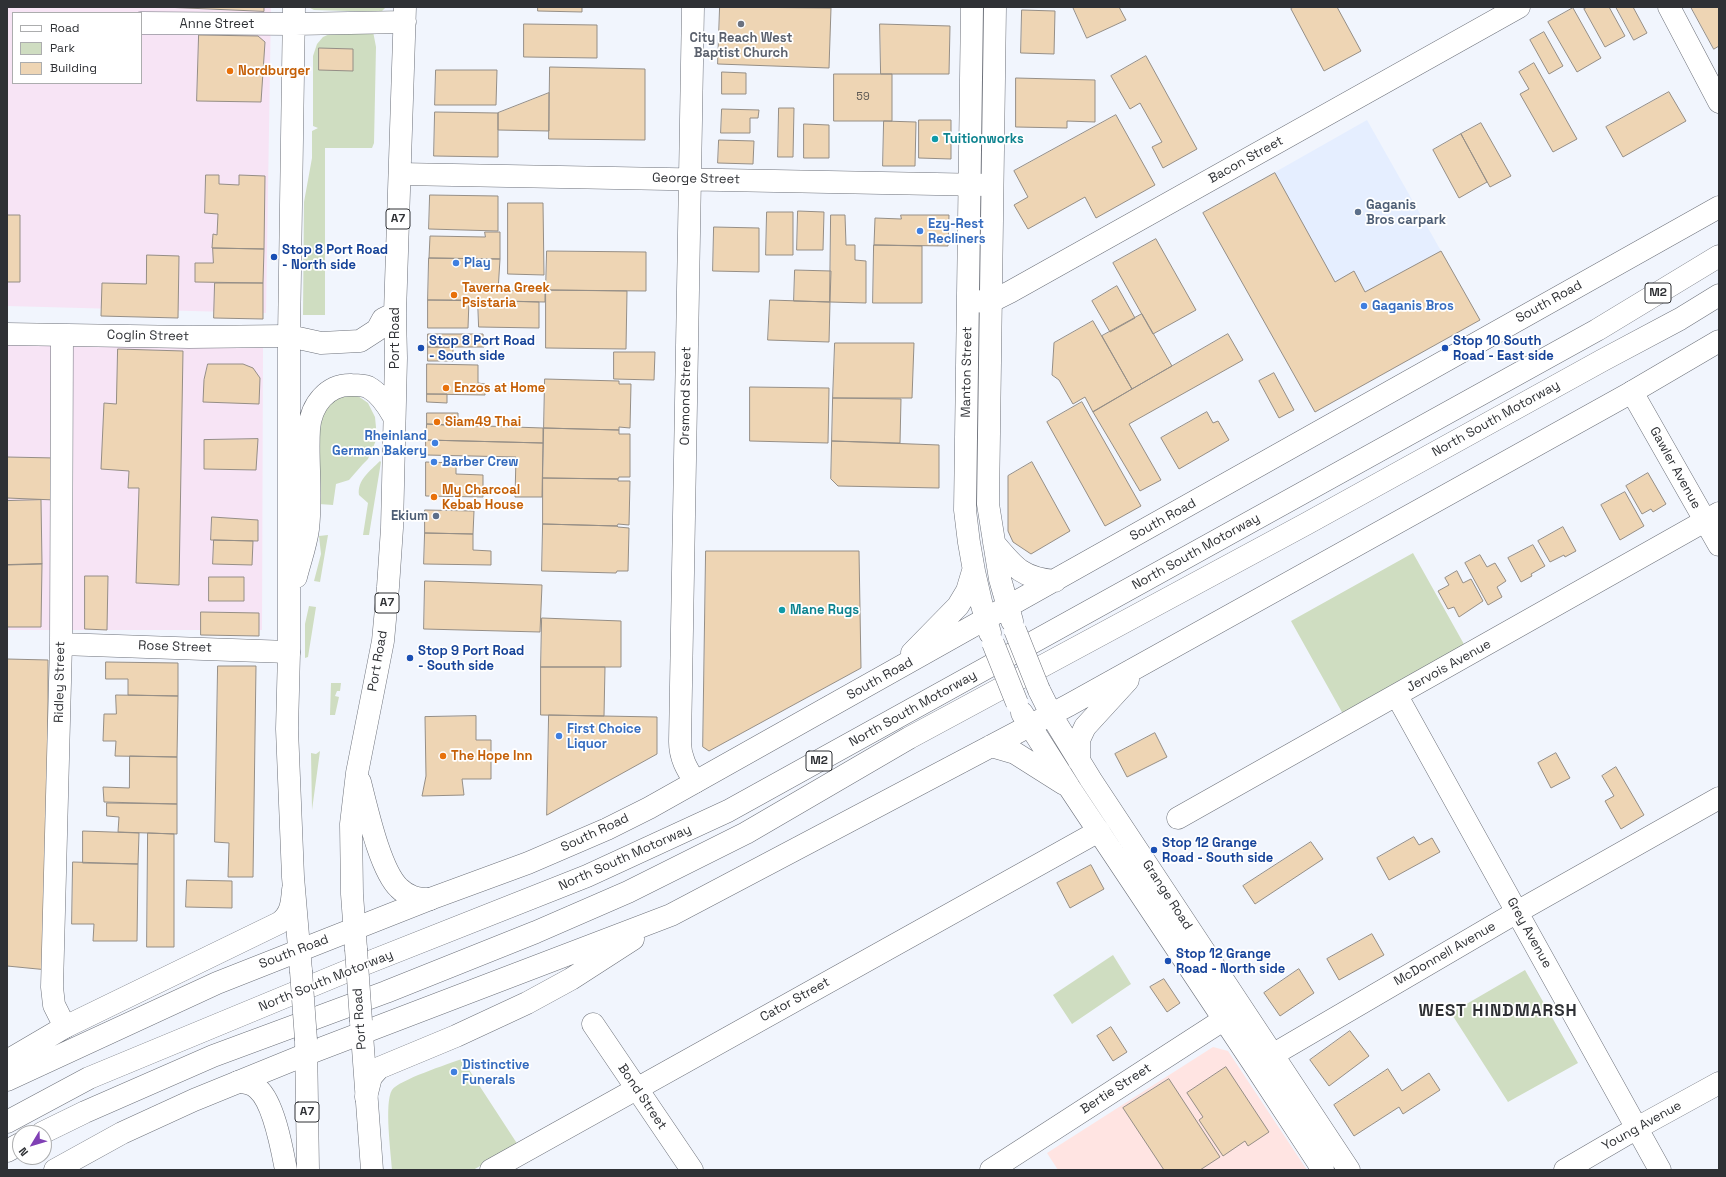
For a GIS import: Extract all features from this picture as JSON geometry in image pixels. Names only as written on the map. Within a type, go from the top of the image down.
[{"type":"main road","name":"Orsmond Street","points":[[693,7],[680,753],[695,782]]},
{"type":"main road","name":"Manton Street","points":[[972,7],[971,184],[980,301],[990,388],[988,504],[1000,579],[1008,608]]},
{"type":"main road","name":"Manton Street","points":[[995,7],[992,185],[980,301],[965,492],[968,536],[973,571],[986,620],[993,643],[1017,703],[1029,725]]},
{"type":"main road","name":"Bacon Street","points":[[980,301],[1519,7]]},
{"type":"main road","points":[[1669,7],[1719,102]]},
{"type":"main road","name":"Anne Street","points":[[142,23],[294,16],[405,14]]},
{"type":"main road","name":"Port Road","points":[[372,1170],[355,939],[351,824],[357,773],[385,626],[392,528],[395,313],[405,14]]},
{"type":"main road","name":"A7","points":[[294,16],[289,336],[289,652],[287,729],[293,877],[306,1047],[308,1170]]},
{"type":"main road","name":"George Street","points":[[400,174],[992,185]]},
{"type":"main road","name":"South Road","points":[[7,1080],[181,999],[263,964],[300,961],[355,939],[430,899],[499,874],[582,841],[649,808],[1008,608],[1719,207]]},
{"type":"main road","name":"North South Motorway","points":[[7,1122],[89,1078],[357,967],[587,876],[728,811],[1597,330],[1719,256]]},
{"type":"main road","name":"North South Motorway","points":[[52,1128],[85,1112],[213,1056],[386,992],[536,932],[628,892],[746,833],[909,738],[1306,524],[1680,319],[1719,295]]},
{"type":"main road","name":"Coglin Street","points":[[7,334],[189,338],[289,336],[321,343],[360,341],[376,330],[383,319],[395,313]]},
{"type":"main road","name":"Ridley Street","points":[[62,335],[61,644],[52,987],[53,1002],[65,1027]]},
{"type":"main road","points":[[366,1097],[371,1077],[379,1068],[456,1036],[527,1003],[571,979],[671,915],[1149,661],[1719,342]]},
{"type":"main road","points":[[289,603],[308,528],[310,497],[309,429],[315,406],[322,397],[334,388],[347,384],[361,385],[368,387],[380,397],[394,417]]},
{"type":"main road","name":"Gawler Avenue","points":[[1632,392],[1712,517],[1719,545]]},
{"type":"main road","name":"Jervois Avenue","points":[[1178,818],[1397,696],[1712,517]]},
{"type":"main road","points":[[993,542],[1010,562],[1022,572],[1034,578],[1055,581]]},
{"type":"main road","points":[[895,670],[958,606],[967,591],[973,571]]},
{"type":"main road","name":"Grange Road","points":[[1008,608],[1039,690],[1051,714],[1232,1014]]},
{"type":"main road","name":"Rose Street","points":[[61,644],[289,652]]},
{"type":"main road","points":[[1079,761],[1079,740],[1085,728],[1119,689],[1149,661]]},
{"type":"main road","name":"Grey Avenue","points":[[1397,696],[1660,1170]]},
{"type":"main road","name":"Grange Road","points":[[1029,725],[1099,831],[1264,1060],[1348,1170]]},
{"type":"main road","points":[[991,746],[1015,753],[1070,787]]},
{"type":"main road","points":[[357,773],[373,830],[391,878],[399,888],[408,895],[419,899],[430,899]]},
{"type":"main road","name":"McDonnell Avenue","points":[[1264,1060],[1517,912],[1719,798]]},
{"type":"main road","name":"Cator Street","points":[[491,1170],[1099,831]]},
{"type":"main road","points":[[7,1060],[65,1027],[279,923],[286,918],[291,907],[293,877]]},
{"type":"main road","points":[[55,1170],[122,1133],[194,1100],[238,1082],[306,1047],[671,915]]},
{"type":"main road","name":"Bertie Street","points":[[991,1170],[1232,1014]]},
{"type":"main road","name":"Bond Street","points":[[594,1024],[692,1170]]},
{"type":"main road","name":"Grange Road","points":[[1264,1060],[1322,1170]]},
{"type":"main road","points":[[238,1082],[248,1083],[254,1086],[263,1095],[279,1135],[286,1170]]},
{"type":"main road","name":"Young Avenue","points":[[1565,1170],[1719,1083]]},
{"type":"shaded area","points":[[7,7],[271,7],[266,313],[7,306]]},
{"type":"shaded area","name":"Gaganis Bros","points":[[1367,120],[1480,320],[1315,412],[1203,213]]},
{"type":"shaded area","points":[[7,342],[263,347],[262,630],[7,630]]},
{"type":"shaded area","points":[[1213,1047],[1228,1051],[1307,1170],[1058,1170],[1047,1153]]},
{"type":"green space","points":[[308,7],[386,7],[381,12],[314,10]]},
{"type":"green space","points":[[372,26],[376,47],[374,143],[372,148],[325,148],[325,315],[303,315],[304,202],[312,158],[312,131],[318,128],[313,126],[313,56],[317,44],[323,37],[334,32]]},
{"type":"green space","points":[[345,395],[358,396],[368,403],[375,417],[377,438],[368,459],[349,480],[336,484],[333,505],[319,504],[316,452],[319,425],[323,413],[329,404]]},
{"type":"green space","points":[[380,461],[369,535],[363,535],[368,503],[359,495],[360,485],[368,472]]},
{"type":"green space","points":[[328,535],[320,582],[314,581],[321,554],[319,536]]},
{"type":"green space","points":[[1413,553],[1465,646],[1343,714],[1291,621]]},
{"type":"green space","points":[[309,606],[316,607],[308,657],[305,658],[305,624]]},
{"type":"green space","points":[[331,683],[341,683],[340,691],[337,691],[335,696],[339,697],[335,715],[330,715]]},
{"type":"green space","points":[[320,751],[312,810],[311,753],[316,754]]},
{"type":"green space","points":[[1113,955],[1131,984],[1072,1024],[1053,995]]},
{"type":"green space","points":[[1525,970],[1578,1063],[1508,1102],[1451,1013]]},
{"type":"green space","points":[[462,1059],[518,1145],[473,1170],[392,1170],[388,1106],[392,1090],[396,1086],[414,1077]]},
{"type":"building","points":[[164,7],[264,7],[264,11]]},
{"type":"building","points":[[538,7],[582,7],[582,12],[538,11]]},
{"type":"building","points":[[720,7],[831,8],[829,68],[718,64]]},
{"type":"building","points":[[1073,7],[1119,7],[1126,20],[1087,38]]},
{"type":"building","points":[[1294,7],[1337,7],[1361,51],[1324,71],[1291,9]]},
{"type":"building","points":[[1588,7],[1609,7],[1625,36],[1605,47],[1584,9]]},
{"type":"building","points":[[1616,7],[1633,7],[1647,33],[1634,40]]},
{"type":"building","points":[[1691,7],[1719,7],[1719,46],[1714,49]]},
{"type":"building","points":[[1573,8],[1601,58],[1577,72],[1548,22]]},
{"type":"building","points":[[1022,10],[1055,11],[1054,54],[1021,53]]},
{"type":"building","points":[[524,24],[597,25],[597,58],[524,57]]},
{"type":"building","points":[[880,24],[950,26],[949,74],[881,74]]},
{"type":"building","points":[[1544,32],[1563,66],[1549,74],[1530,40]]},
{"type":"building","name":"Nordburger","points":[[199,35],[258,36],[265,42],[261,102],[197,101]]},
{"type":"building","points":[[319,48],[353,49],[353,71],[319,70]]},
{"type":"building","points":[[1146,56],[1197,149],[1163,168],[1152,147],[1162,142],[1140,103],[1130,109],[1111,76]]},
{"type":"building","points":[[1534,63],[1577,139],[1553,152],[1520,94],[1529,89],[1519,72]]},
{"type":"building","points":[[550,67],[645,69],[645,140],[549,139]]},
{"type":"building","points":[[436,70],[497,70],[496,105],[435,105]]},
{"type":"building","points":[[722,72],[746,73],[746,94],[722,94]]},
{"type":"building","points":[[834,74],[892,74],[892,121],[834,121]]},
{"type":"building","points":[[1016,78],[1095,80],[1095,122],[1067,121],[1067,128],[1016,127]]},
{"type":"building","points":[[1669,92],[1686,121],[1623,157],[1606,127]]},
{"type":"building","points":[[549,93],[549,131],[498,130],[498,113]]},
{"type":"building","points":[[779,108],[794,108],[793,157],[778,157]]},
{"type":"building","points":[[722,109],[759,110],[758,118],[750,118],[750,133],[721,133]]},
{"type":"building","points":[[435,112],[498,113],[498,157],[434,156]]},
{"type":"building","points":[[1116,115],[1155,185],[1096,218],[1085,197],[1028,229],[1014,205],[1028,197],[1014,171]]},
{"type":"building","name":"Tuitionworks","points":[[919,120],[951,120],[951,159],[919,158]]},
{"type":"building","points":[[884,121],[916,122],[915,166],[883,166]]},
{"type":"building","points":[[1481,123],[1511,176],[1490,187],[1461,134]]},
{"type":"building","points":[[804,124],[829,125],[829,158],[804,158]]},
{"type":"building","points":[[1461,134],[1487,182],[1459,198],[1433,150]]},
{"type":"building","points":[[719,140],[754,141],[753,164],[718,163]]},
{"type":"building","name":"Gaganis Bros","points":[[1275,173],[1335,282],[1354,271],[1365,292],[1441,251],[1480,320],[1315,412],[1203,213]]},
{"type":"building","points":[[206,175],[219,175],[219,184],[239,185],[239,175],[265,176],[264,249],[212,248],[213,234],[217,235],[218,214],[205,213]]},
{"type":"building","points":[[430,195],[498,196],[498,231],[429,229]]},
{"type":"building","points":[[508,203],[543,203],[544,275],[508,274]]},
{"type":"building","points":[[798,211],[824,212],[823,250],[797,250]]},
{"type":"building","points":[[767,212],[793,212],[793,255],[766,255]]},
{"type":"building","points":[[7,215],[20,215],[20,282],[7,282]]},
{"type":"building","points":[[831,215],[845,215],[846,245],[855,245],[855,260],[866,261],[866,303],[830,302]]},
{"type":"building","points":[[901,215],[949,215],[948,246],[874,245],[875,218],[901,219]]},
{"type":"building","points":[[714,227],[759,228],[759,272],[713,271]]},
{"type":"building","points":[[485,232],[500,232],[500,259],[429,258],[430,236],[485,237]]},
{"type":"building","points":[[1156,239],[1196,310],[1153,334],[1113,263]]},
{"type":"building","points":[[874,245],[922,246],[922,303],[873,303]]},
{"type":"building","points":[[213,248],[264,249],[263,283],[195,282],[195,263],[213,263]]},
{"type":"building","points":[[547,251],[646,252],[646,291],[546,290]]},
{"type":"building","points":[[147,255],[179,256],[178,318],[101,316],[102,283],[146,284]]},
{"type":"building","points":[[429,258],[500,259],[498,291],[545,290],[545,302],[428,300]]},
{"type":"building","points":[[795,270],[831,271],[830,302],[794,301]]},
{"type":"building","points":[[215,283],[263,283],[263,319],[214,318]]},
{"type":"building","points":[[1117,286],[1135,318],[1110,332],[1092,301]]},
{"type":"building","points":[[546,290],[627,291],[626,349],[546,348]]},
{"type":"building","points":[[428,300],[469,300],[468,328],[428,328]]},
{"type":"building","points":[[478,300],[539,302],[539,328],[479,327]]},
{"type":"building","points":[[770,300],[830,302],[829,342],[768,340]]},
{"type":"building","points":[[1142,314],[1172,366],[1132,389],[1102,336]]},
{"type":"building","points":[[1093,321],[1132,389],[1093,412],[1085,397],[1073,404],[1059,380],[1052,375],[1054,343]]},
{"type":"building","points":[[428,334],[483,334],[484,347],[428,347]]},
{"type":"building","points":[[1228,334],[1243,360],[1129,424],[1161,480],[1140,491],[1093,412]]},
{"type":"building","points":[[835,343],[914,343],[912,398],[833,398]]},
{"type":"building","points":[[428,347],[453,347],[453,361],[428,361]]},
{"type":"building","points":[[118,349],[183,351],[179,585],[136,583],[139,488],[128,488],[129,471],[101,469],[104,403],[116,404]]},
{"type":"building","points":[[614,352],[655,352],[654,380],[614,379]]},
{"type":"building","points":[[208,364],[243,364],[253,368],[260,378],[259,404],[203,402],[204,380]]},
{"type":"building","points":[[427,364],[478,365],[478,383],[485,384],[485,395],[427,394]]},
{"type":"building","points":[[1274,373],[1294,410],[1279,418],[1259,381]]},
{"type":"building","points":[[545,379],[619,381],[619,384],[631,384],[630,428],[619,427],[619,430],[544,428]]},
{"type":"building","points":[[750,387],[829,388],[828,443],[750,441]]},
{"type":"building","points":[[427,394],[447,394],[447,403],[427,402]]},
{"type":"building","points":[[833,398],[901,399],[900,443],[832,441]]},
{"type":"building","points":[[1082,402],[1141,506],[1105,526],[1047,422]]},
{"type":"building","points":[[1207,412],[1213,423],[1218,421],[1229,440],[1179,469],[1161,438]]},
{"type":"building","points":[[427,413],[458,413],[458,426],[427,424]]},
{"type":"building","points":[[427,424],[543,428],[543,443],[426,440]]},
{"type":"building","points":[[544,428],[619,430],[619,434],[630,434],[630,477],[619,477],[618,479],[543,478]]},
{"type":"building","points":[[258,439],[256,470],[204,469],[204,440]]},
{"type":"building","points":[[426,440],[543,443],[542,497],[515,497],[516,457],[426,455]]},
{"type":"building","points":[[832,441],[939,445],[939,488],[838,486],[831,479]]},
{"type":"building","points":[[7,457],[55,458],[55,500],[7,498]]},
{"type":"building","points":[[426,462],[456,463],[456,474],[483,475],[483,497],[426,496]]},
{"type":"building","points":[[1032,462],[1070,531],[1031,554],[1013,542],[1008,531],[1008,476]]},
{"type":"building","points":[[1648,473],[1666,504],[1653,512],[1651,509],[1642,514],[1626,486]]},
{"type":"building","points":[[543,478],[618,479],[618,481],[630,481],[629,525],[543,524]]},
{"type":"building","points":[[1625,492],[1644,526],[1620,540],[1601,505]]},
{"type":"building","points":[[41,500],[42,564],[7,565],[7,501]]},
{"type":"building","points":[[425,510],[474,511],[473,534],[425,533]]},
{"type":"building","points":[[212,517],[258,520],[258,541],[211,540]]},
{"type":"building","points":[[543,524],[617,526],[629,528],[628,571],[617,571],[616,573],[542,571]]},
{"type":"building","points":[[1563,527],[1576,551],[1565,557],[1564,555],[1550,562],[1538,541]]},
{"type":"building","points":[[425,533],[473,534],[473,550],[491,551],[491,565],[424,564]]},
{"type":"building","points":[[214,540],[253,541],[252,565],[213,564]]},
{"type":"building","points":[[1533,545],[1545,566],[1521,582],[1508,558]]},
{"type":"building","name":"Mane Rugs","points":[[706,551],[859,551],[861,668],[709,751],[703,747]]},
{"type":"building","points":[[1480,555],[1487,567],[1495,563],[1506,581],[1497,587],[1502,597],[1488,605],[1465,563]]},
{"type":"building","points":[[42,564],[41,627],[7,627],[7,565]]},
{"type":"building","points":[[1457,571],[1463,583],[1471,579],[1483,601],[1459,617],[1454,607],[1448,609],[1438,591],[1449,585],[1445,578]]},
{"type":"building","points":[[85,576],[108,576],[107,630],[85,629]]},
{"type":"building","points":[[209,577],[244,577],[244,601],[209,601]]},
{"type":"building","points":[[425,581],[542,585],[540,632],[424,629]]},
{"type":"building","points":[[201,612],[259,613],[259,636],[201,635]]},
{"type":"building","points":[[542,618],[621,621],[621,667],[541,667]]},
{"type":"building","points":[[7,659],[48,660],[48,970],[7,966]]},
{"type":"building","points":[[106,662],[178,663],[178,696],[128,695],[128,679],[106,679]]},
{"type":"building","points":[[218,666],[256,666],[253,877],[228,877],[229,843],[215,842]]},
{"type":"building","points":[[541,667],[605,667],[604,716],[541,715]]},
{"type":"building","points":[[116,695],[178,696],[177,757],[115,756],[116,741],[103,741],[104,714],[116,714]]},
{"type":"building","points":[[549,715],[657,717],[657,754],[547,815]]},
{"type":"building","points":[[476,716],[476,740],[491,740],[491,779],[462,779],[464,795],[422,796],[426,776],[425,717]]},
{"type":"building","points":[[1155,733],[1167,757],[1127,777],[1115,754]]},
{"type":"building","points":[[1556,753],[1570,778],[1551,788],[1538,763]]},
{"type":"building","points":[[130,756],[177,757],[177,804],[104,802],[103,787],[129,788]]},
{"type":"building","points":[[1616,767],[1644,815],[1621,829],[1605,801],[1614,796],[1602,776]]},
{"type":"building","points":[[107,803],[177,804],[177,834],[118,832],[119,817],[107,816]]},
{"type":"building","points":[[83,831],[139,833],[138,864],[83,863]]},
{"type":"building","points":[[148,833],[174,834],[174,947],[147,947]]},
{"type":"building","points":[[1414,837],[1419,845],[1432,838],[1440,852],[1389,880],[1377,858]]},
{"type":"building","points":[[1311,842],[1323,859],[1255,904],[1243,886]]},
{"type":"building","points":[[73,862],[138,864],[137,941],[93,941],[94,924],[72,924]]},
{"type":"building","points":[[1091,865],[1104,889],[1070,908],[1057,883]]},
{"type":"building","points":[[187,880],[232,881],[232,908],[186,907]]},
{"type":"building","points":[[1372,934],[1384,955],[1339,980],[1327,959]]},
{"type":"building","points":[[1299,969],[1314,993],[1280,1016],[1264,993]]},
{"type":"building","points":[[1164,979],[1180,1003],[1167,1012],[1150,987]]},
{"type":"building","points":[[1111,1027],[1127,1052],[1113,1061],[1097,1036]]},
{"type":"building","points":[[1350,1031],[1369,1056],[1329,1086],[1310,1060]]},
{"type":"building","points":[[1226,1067],[1269,1132],[1248,1146],[1245,1141],[1223,1156],[1199,1120],[1203,1117],[1187,1093]]},
{"type":"building","points":[[1388,1069],[1402,1091],[1429,1073],[1440,1090],[1403,1114],[1399,1107],[1354,1136],[1334,1105]]},
{"type":"building","points":[[1169,1079],[1220,1157],[1200,1170],[1164,1170],[1123,1108]]},
{"type":"place","name":"City Reach West Baptist Church","points":[[741,24]]},
{"type":"place","name":"Nordburger","points":[[230,71]]},
{"type":"place","name":"Tuitionworks","points":[[935,139]]},
{"type":"place","name":"Gaganis Bros carpark","points":[[1358,212]]},
{"type":"place","name":"Ezy-Rest Recliners","points":[[920,231]]},
{"type":"place","name":"Stop 8 Port Road - North side","points":[[274,257]]},
{"type":"place","name":"Play","points":[[456,263]]},
{"type":"place","name":"Taverna Greek Psistaria","points":[[454,295]]},
{"type":"place","name":"Gaganis Bros","points":[[1364,306]]},
{"type":"place","name":"Stop 8 Port Road - South side","points":[[421,348]]},
{"type":"place","name":"Stop 10 South Road - East side","points":[[1445,348]]},
{"type":"place","name":"Enzos at Home","points":[[446,388]]},
{"type":"place","name":"Siam49 Thai","points":[[437,422]]},
{"type":"place","name":"Rheinland German Bakery","points":[[435,443]]},
{"type":"place","name":"Barber Crew","points":[[434,462]]},
{"type":"place","name":"My Charcoal Kebab House","points":[[434,497]]},
{"type":"place","name":"Ekium","points":[[436,516]]},
{"type":"place","name":"Mane Rugs","points":[[782,610]]},
{"type":"place","name":"Stop 9 Port Road - South side","points":[[410,658]]},
{"type":"place","name":"First Choice Liquor","points":[[559,736]]},
{"type":"place","name":"The Hope Inn","points":[[443,756]]},
{"type":"place","name":"Stop 12 Grange Road - South side","points":[[1154,850]]},
{"type":"place","name":"Stop 12 Grange Road - North side","points":[[1168,961]]},
{"type":"place","name":"Distinctive Funerals","points":[[454,1072]]},
{"type":"district","name":"WEST HINDMARSH","points":[[1498,1011]]}]
